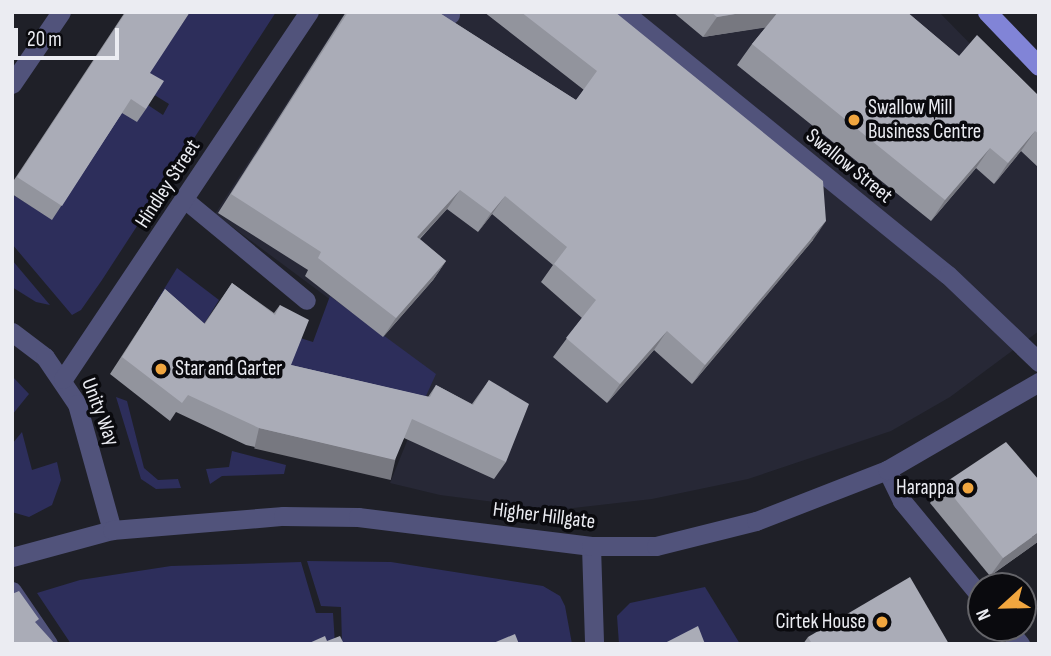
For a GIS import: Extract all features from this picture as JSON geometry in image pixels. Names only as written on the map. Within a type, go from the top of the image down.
[{"type":"main road","points":[[987,12],[1039,66]]},
{"type":"street","points":[[12,84],[61,12]]},
{"type":"street","name":"Hindley Street","points":[[63,379],[309,12]]},
{"type":"street","name":"Swallow Street","points":[[624,12],[948,275],[1039,362]]},
{"type":"street","name":"Unity Way","points":[[12,332],[45,357],[63,379],[89,434],[112,530]]},
{"type":"street","name":"Higher Hillgate","points":[[12,556],[112,530],[180,522],[358,517],[592,546],[656,546],[704,537],[887,470],[1039,382]]},
{"type":"street","points":[[887,470],[902,501],[967,580]]},
{"type":"street","points":[[592,546],[594,644]]},
{"type":"street","points":[[12,591],[48,644]]},
{"type":"lane","points":[[185,200],[307,301]]},
{"type":"shaded area","points":[[190,12],[276,12],[102,280],[81,310],[72,315],[12,244],[12,194],[52,219],[121,112],[148,105],[163,115],[169,104],[140,86]]},
{"type":"shaded area","points":[[345,12],[939,12],[1039,114],[1039,331],[950,397],[891,431],[748,479],[652,499],[556,510],[440,495],[390,483],[420,409],[382,338],[215,214]]},
{"type":"shaded area","points":[[12,260],[50,305],[36,302],[12,287]]},
{"type":"shaded area","points":[[177,268],[219,300],[201,329],[153,307]]},
{"type":"shaded area","points":[[330,296],[436,374],[420,409],[282,376],[297,337],[313,342]]},
{"type":"shaded area","points":[[12,376],[29,394],[12,415]]},
{"type":"shaded area","points":[[116,397],[127,401],[144,468],[158,480],[178,479],[181,488],[156,489],[141,479]]},
{"type":"shaded area","points":[[22,432],[32,470],[57,462],[61,480],[52,505],[29,517],[12,512],[12,444]]},
{"type":"shaded area","points":[[232,451],[286,465],[284,474],[222,476],[210,484],[206,469],[229,467]]},
{"type":"shaded area","points":[[307,561],[391,562],[543,586],[560,596],[565,606],[572,644],[342,644],[341,607],[321,606]]},
{"type":"shaded area","points":[[301,562],[316,613],[333,613],[335,644],[71,644],[37,593],[80,580],[171,566]]},
{"type":"shaded area","points":[[705,587],[740,644],[619,644],[617,616],[630,603]]},
{"type":"building","points":[[126,12],[190,12],[150,73],[164,81],[146,109],[131,99],[62,206],[17,177]]},
{"type":"building","points":[[348,12],[438,12],[576,100],[597,71],[521,12],[615,12],[823,181],[826,221],[705,365],[667,331],[620,384],[566,338],[596,300],[554,264],[567,247],[505,196],[491,213],[460,190],[417,237],[446,261],[396,318],[318,258],[321,252],[231,194]]},
{"type":"building","points":[[711,12],[747,12],[717,17]]},
{"type":"building","points":[[778,12],[907,12],[959,56],[977,35],[1039,96],[1039,134],[1035,131],[1008,163],[990,148],[945,200],[752,44]]},
{"type":"building","points":[[232,283],[275,315],[280,305],[309,320],[291,365],[430,397],[436,385],[473,405],[489,380],[529,404],[506,462],[412,419],[395,460],[259,428],[188,395],[182,403],[122,357],[165,289],[205,324]]},
{"type":"building","points":[[1006,442],[1039,480],[1039,532],[1003,558],[943,484]]},
{"type":"building","points":[[910,577],[949,644],[812,644],[808,637]]},
{"type":"building","points":[[19,591],[39,619],[35,622],[55,644],[12,644],[12,594]]},
{"type":"building","points":[[698,626],[705,644],[663,644]]},
{"type":"building","points":[[515,634],[519,644],[491,644]]},
{"type":"building","points":[[325,636],[327,641],[340,636],[344,644],[307,644]]},
{"type":"place","name":"Swallow Mill Business Centre","points":[[854,120]]},
{"type":"place","name":"Star and Garter","points":[[161,369]]},
{"type":"place","name":"Harappa","points":[[968,488]]},
{"type":"place","name":"Cirtek House","points":[[882,622]]}]
